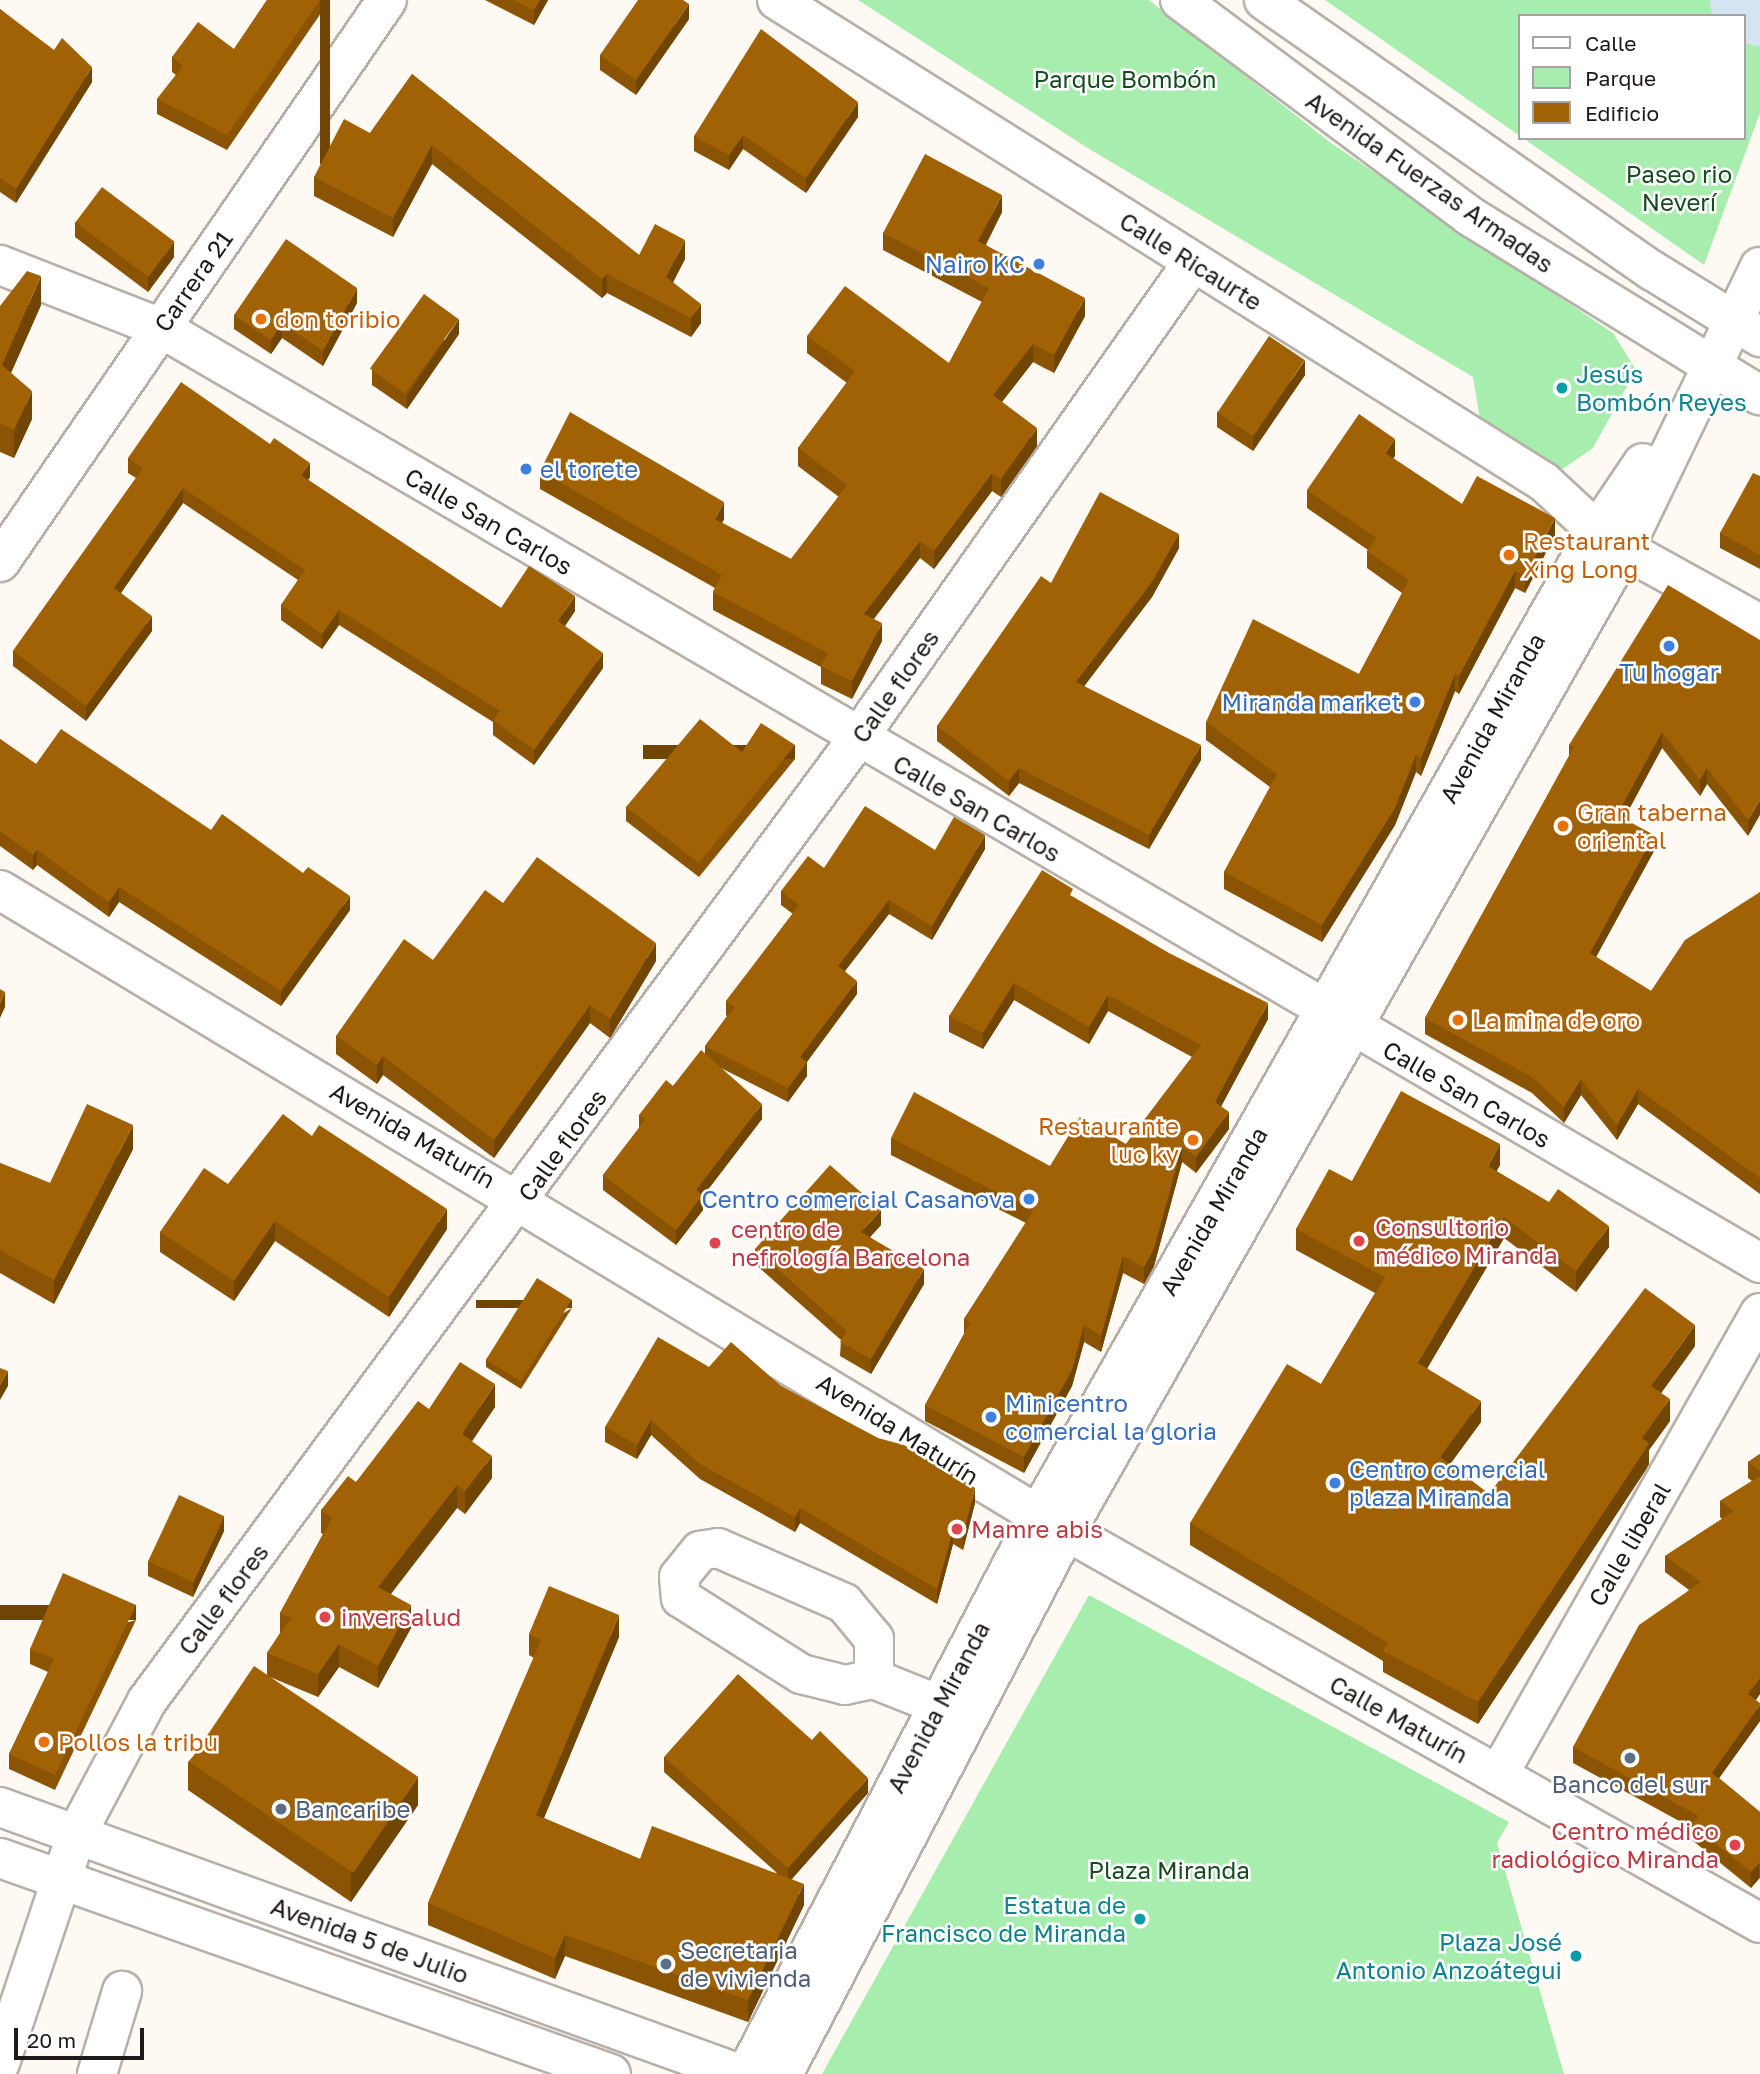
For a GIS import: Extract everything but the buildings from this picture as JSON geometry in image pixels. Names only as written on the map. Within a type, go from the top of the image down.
[{"type":"street","name":"Carrera 21","points":[[0,562],[387,0]]},
{"type":"street","name":"Calle Ricaurte","points":[[777,0],[1544,482],[1610,540],[1760,624]]},
{"type":"street","name":"Avenida Fuerzas Armadas","points":[[1180,0],[1468,215],[1760,395]]},
{"type":"street","points":[[1264,0],[1746,329]]},
{"type":"street","name":"Calle flores","points":[[0,2063],[77,1833],[147,1701],[522,1199],[858,738],[1193,262]]},
{"type":"street","points":[[0,265],[161,328]]},
{"type":"street","name":"Avenida Miranda","points":[[746,2074],[939,1705],[1052,1523],[1341,1021],[1709,365],[1746,329],[1760,267]]},
{"type":"street","name":"Calle San Carlos","points":[[161,328],[1341,1021],[1760,1263]]},
{"type":"street","name":"Avenida Maturín","points":[[0,890],[522,1199],[1052,1523]]},
{"type":"street","name":"Calle liberal","points":[[1498,1775],[1760,1313]]},
{"type":"street","name":"Avenida Miranda","points":[[783,2074],[1052,1523]]},
{"type":"street","name":"Calle Maturín","points":[[1052,1523],[1760,1923]]},
{"type":"street","points":[[874,1679],[874,1639],[844,1603],[718,1548],[700,1551],[679,1577],[681,1598],[801,1674],[845,1685],[874,1679],[939,1705]]},
{"type":"street","name":"Avenida 5 de Julio","points":[[0,1807],[740,2074]]},
{"type":"street","name":"Avenida 5 de Julio","points":[[0,1858],[63,1878],[611,2074]]},
{"type":"street","points":[[97,2074],[122,1991]]},
{"type":"green space","name":"Parque Bombón","points":[[858,0],[1149,0],[1331,143],[1613,333],[1636,370],[1593,448],[1544,482],[1484,444],[1473,377],[1086,147]]},
{"type":"green space","name":"Paseo rio Neverí","points":[[1325,0],[1737,0],[1760,12],[1760,113],[1704,265],[1526,140],[1746,140],[1746,14],[1518,14],[1518,135]]},
{"type":"green space","name":"Plaza Miranda","points":[[1089,1595],[1509,1822],[1497,1843],[1564,2074],[822,2074]]},
{"type":"waterway","points":[[1748,0],[1760,7]]},
{"type":"place","name":"Nairo KC","points":[[1039,264]]},
{"type":"place","name":"don toribio","points":[[261,319]]},
{"type":"place","name":"Jesús Bombón Reyes","points":[[1562,388]]},
{"type":"place","name":"el torete","points":[[526,469]]},
{"type":"place","name":"Restaurant Xing Long","points":[[1509,555]]},
{"type":"place","name":"Tu hogar","points":[[1669,646]]},
{"type":"place","name":"Miranda market","points":[[1415,702]]},
{"type":"place","name":"Gran taberna oriental","points":[[1563,826]]},
{"type":"place","name":"La mina de oro","points":[[1458,1020]]},
{"type":"place","name":"Restaurante luc ky","points":[[1193,1140]]},
{"type":"place","name":"Centro comercial Casanova","points":[[1029,1199]]},
{"type":"place","name":"Consultorio médico Miranda","points":[[1359,1241]]},
{"type":"place","name":"centro de nefrología Barcelona","points":[[715,1243]]},
{"type":"place","name":"Minicentro comercial la gloria","points":[[991,1417]]},
{"type":"place","name":"Centro comercial plaza Miranda","points":[[1335,1483]]},
{"type":"place","name":"Mamre abis","points":[[957,1529]]},
{"type":"place","name":"inversalud","points":[[325,1617]]},
{"type":"place","name":"Pollos la tribu","points":[[44,1742]]},
{"type":"place","name":"Banco del sur","points":[[1630,1758]]},
{"type":"place","name":"Bancaribe","points":[[281,1809]]},
{"type":"place","name":"Centro médico radiológico Miranda","points":[[1735,1845]]},
{"type":"place","name":"Estatua de Francisco de Miranda","points":[[1140,1919]]},
{"type":"place","name":"Plaza José Antonio Anzoátegui","points":[[1576,1956]]},
{"type":"place","name":"Secretaria de vivienda","points":[[666,1964]]}]
